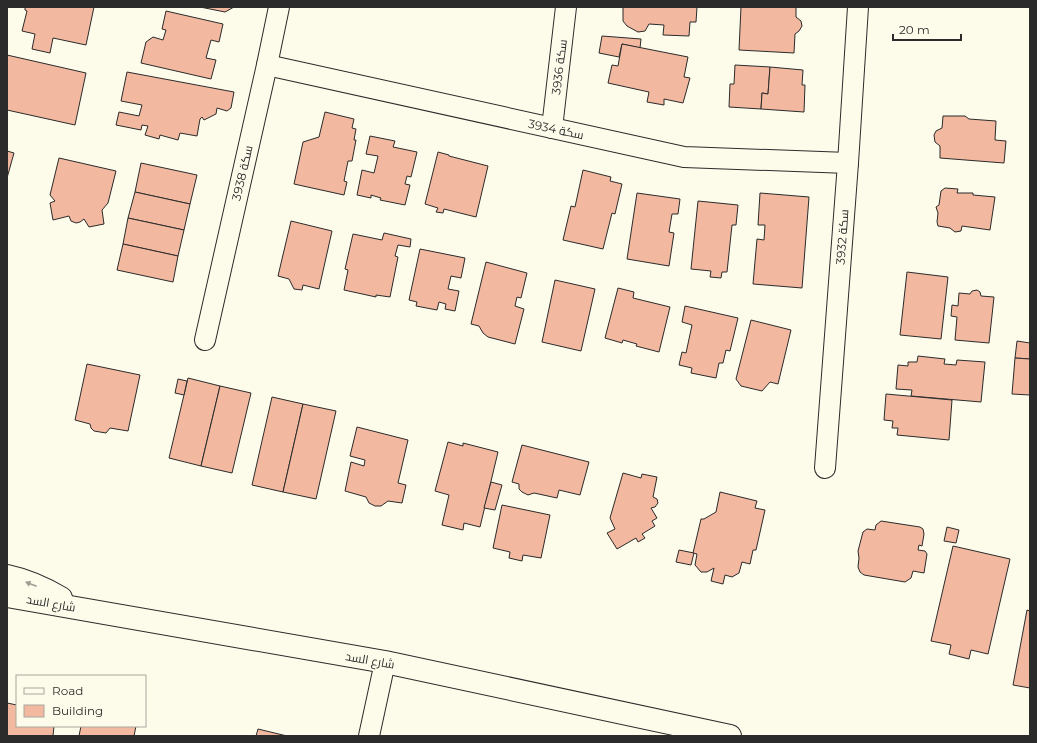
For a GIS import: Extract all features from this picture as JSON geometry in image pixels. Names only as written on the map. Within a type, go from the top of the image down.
[{"type":"street","name":"سكة 3938","points":[[204,340],[279,7]]},
{"type":"street","name":"سكة 3936","points":[[552,128],[566,7]]},
{"type":"street","name":"سكة 3932","points":[[825,468],[858,7]]},
{"type":"street","name":"سكة 3934","points":[[267,65],[684,157],[848,163]]},
{"type":"street","points":[[7,576],[48,590],[77,608]]},
{"type":"street","name":"شارع السد","points":[[7,596],[385,662],[730,736]]},
{"type":"street","points":[[369,736],[385,662]]},
{"type":"building","points":[[25,7],[94,7],[86,45],[53,38],[50,53],[32,49],[35,34],[22,31],[27,11],[25,10]]},
{"type":"building","points":[[200,7],[234,7],[225,12]]},
{"type":"building","points":[[623,7],[697,7],[696,22],[690,22],[689,36],[663,35],[664,25],[649,24],[645,31],[638,32],[627,26],[623,21]]},
{"type":"building","points":[[741,7],[796,7],[796,17],[801,21],[802,26],[795,34],[794,53],[739,50]]},
{"type":"building","points":[[166,11],[223,24],[219,42],[211,40],[206,58],[216,60],[211,79],[141,63],[146,42],[153,37],[163,40],[166,30],[162,29]]},
{"type":"building","points":[[602,36],[641,39],[640,48],[622,44],[619,57],[599,53]]},
{"type":"building","points":[[622,44],[688,57],[684,77],[690,78],[683,103],[664,99],[664,105],[647,102],[649,92],[608,83],[612,65],[618,66]]},
{"type":"building","points":[[7,55],[86,73],[75,125],[7,110]]},
{"type":"building","points":[[735,65],[770,67],[768,94],[762,93],[761,109],[729,107],[730,84],[734,84]]},
{"type":"building","points":[[770,67],[803,70],[802,85],[805,85],[804,112],[761,109],[762,93],[768,94]]},
{"type":"building","points":[[127,72],[234,92],[231,108],[227,111],[217,108],[216,114],[204,120],[202,117],[200,119],[197,136],[180,133],[178,140],[160,135],[159,139],[145,135],[148,126],[142,125],[141,130],[116,125],[119,112],[139,116],[142,105],[121,101]]},
{"type":"building","points":[[325,112],[354,119],[352,128],[356,129],[354,140],[356,140],[352,161],[348,161],[344,181],[347,182],[344,195],[294,184],[303,142],[319,137]]},
{"type":"building","points":[[943,116],[965,116],[969,119],[996,121],[995,140],[1006,141],[1004,163],[940,158],[940,146],[935,142],[934,135],[936,131],[942,128]]},
{"type":"building","points":[[370,136],[395,141],[393,147],[417,152],[411,177],[407,176],[405,184],[410,185],[405,205],[380,200],[381,198],[371,195],[371,198],[357,195],[362,170],[374,173],[378,156],[366,154]]},
{"type":"building","points":[[7,151],[14,153],[7,178]]},
{"type":"building","points":[[438,152],[488,166],[476,217],[444,209],[443,213],[436,212],[438,208],[425,204]]},
{"type":"building","points":[[59,158],[116,171],[108,203],[102,210],[104,224],[89,227],[84,219],[76,223],[71,221],[69,216],[53,220],[50,203],[55,201],[50,195]]},
{"type":"building","points":[[141,163],[197,175],[190,204],[135,192]]},
{"type":"building","points":[[583,170],[611,177],[610,181],[622,184],[615,214],[612,213],[603,249],[563,240],[571,206],[575,207]]},
{"type":"building","points":[[945,188],[958,189],[957,193],[973,193],[973,195],[995,197],[990,230],[962,226],[961,231],[955,232],[950,228],[938,226],[938,213],[936,207],[939,205],[941,191]]},
{"type":"building","points":[[135,192],[190,204],[184,230],[128,218]]},
{"type":"building","points":[[637,193],[680,199],[678,214],[672,214],[669,232],[674,233],[669,266],[627,259]]},
{"type":"building","points":[[760,193],[809,197],[802,288],[753,284],[757,239],[764,240],[765,225],[758,225]]},
{"type":"building","points":[[698,201],[738,205],[736,225],[732,225],[727,272],[722,272],[721,278],[710,277],[711,271],[691,269]]},
{"type":"building","points":[[128,218],[184,230],[178,256],[123,244]]},
{"type":"building","points":[[291,221],[332,231],[319,289],[303,285],[302,290],[294,289],[289,279],[278,276]]},
{"type":"building","points":[[384,233],[411,239],[410,247],[398,245],[395,256],[398,257],[390,297],[376,295],[376,297],[344,290],[348,270],[345,269],[353,234],[382,240]]},
{"type":"building","points":[[123,244],[178,256],[173,282],[117,270]]},
{"type":"building","points":[[420,249],[465,258],[461,278],[451,276],[448,289],[459,291],[455,311],[445,309],[446,304],[439,302],[437,310],[416,306],[417,302],[409,300]]},
{"type":"building","points":[[486,262],[527,273],[521,298],[517,297],[515,306],[524,309],[515,344],[488,337],[483,333],[479,326],[471,324]]},
{"type":"building","points":[[907,272],[948,277],[941,339],[900,335]]},
{"type":"building","points":[[555,280],[595,289],[581,351],[542,342]]},
{"type":"building","points":[[618,288],[634,292],[633,298],[670,307],[659,352],[636,346],[637,344],[623,340],[622,343],[605,338]]},
{"type":"building","points":[[977,290],[980,292],[981,296],[994,297],[989,343],[955,340],[957,317],[951,316],[952,305],[958,306],[959,293],[970,294],[972,291]]},
{"type":"building","points":[[685,306],[738,318],[730,351],[726,350],[723,363],[719,363],[716,378],[691,373],[692,368],[679,365],[682,352],[686,353],[692,325],[682,322]]},
{"type":"building","points":[[751,320],[791,330],[778,384],[770,382],[762,391],[741,386],[736,379]]},
{"type":"building","points":[[1017,341],[1030,343],[1030,359],[1015,358]]},
{"type":"building","points":[[918,356],[945,359],[944,364],[956,365],[957,360],[985,362],[981,402],[911,396],[912,390],[896,389],[898,365],[908,366],[908,362],[917,362]]},
{"type":"building","points":[[1015,358],[1030,359],[1030,395],[1012,394]]},
{"type":"building","points":[[87,364],[140,375],[128,431],[110,428],[106,433],[94,431],[90,424],[75,420]]},
{"type":"building","points":[[188,378],[220,386],[201,466],[169,458]]},
{"type":"building","points":[[178,379],[187,381],[184,395],[175,393]]},
{"type":"building","points":[[220,386],[251,393],[232,473],[201,466]]},
{"type":"building","points":[[886,394],[952,400],[949,440],[897,435],[898,428],[892,428],[893,421],[884,420]]},
{"type":"building","points":[[272,397],[303,404],[283,492],[252,485]]},
{"type":"building","points":[[303,404],[336,411],[316,499],[283,492]]},
{"type":"building","points":[[357,427],[408,440],[398,483],[406,485],[402,503],[388,501],[381,506],[375,506],[369,503],[366,497],[345,491],[351,462],[364,466],[365,460],[350,456]]},
{"type":"building","points":[[448,442],[463,446],[463,443],[498,452],[480,527],[464,523],[463,530],[442,525],[449,495],[435,491]]},
{"type":"building","points":[[522,445],[589,462],[580,495],[559,490],[557,498],[534,493],[528,495],[522,492],[519,489],[519,484],[512,482]]},
{"type":"building","points":[[623,473],[641,478],[642,474],[657,477],[653,497],[657,499],[658,503],[655,507],[651,508],[657,518],[652,521],[655,526],[642,534],[645,538],[638,542],[636,538],[617,549],[607,533],[615,529],[610,518]]},
{"type":"building","points":[[491,482],[502,485],[495,510],[484,508]]},
{"type":"building","points":[[720,492],[757,501],[755,508],[765,510],[756,550],[753,550],[750,564],[742,562],[739,573],[732,577],[725,575],[723,584],[711,581],[714,568],[707,572],[701,572],[695,565],[697,554],[693,553],[701,519],[704,519],[716,512]]},
{"type":"building","points":[[502,505],[550,515],[541,558],[523,555],[522,561],[509,558],[510,552],[493,548]]},
{"type":"building","points":[[881,521],[920,527],[923,529],[924,534],[922,546],[919,545],[918,550],[925,551],[927,554],[924,573],[913,571],[911,578],[905,582],[864,575],[860,572],[858,567],[858,551],[863,532],[867,529],[875,530],[876,525]]},
{"type":"building","points":[[947,527],[959,530],[956,543],[944,541]]},
{"type":"building","points":[[953,546],[1010,559],[988,654],[971,650],[969,659],[949,654],[951,645],[931,641]]},
{"type":"building","points":[[679,550],[694,553],[691,565],[676,562]]},
{"type":"building","points":[[1027,610],[1030,611],[1030,688],[1013,685]]},
{"type":"building","points":[[7,703],[16,705],[16,727],[54,727],[53,736],[7,736]]},
{"type":"building","points":[[81,727],[136,727],[134,736],[79,736]]},
{"type":"building","points":[[258,729],[287,736],[256,736]]}]
